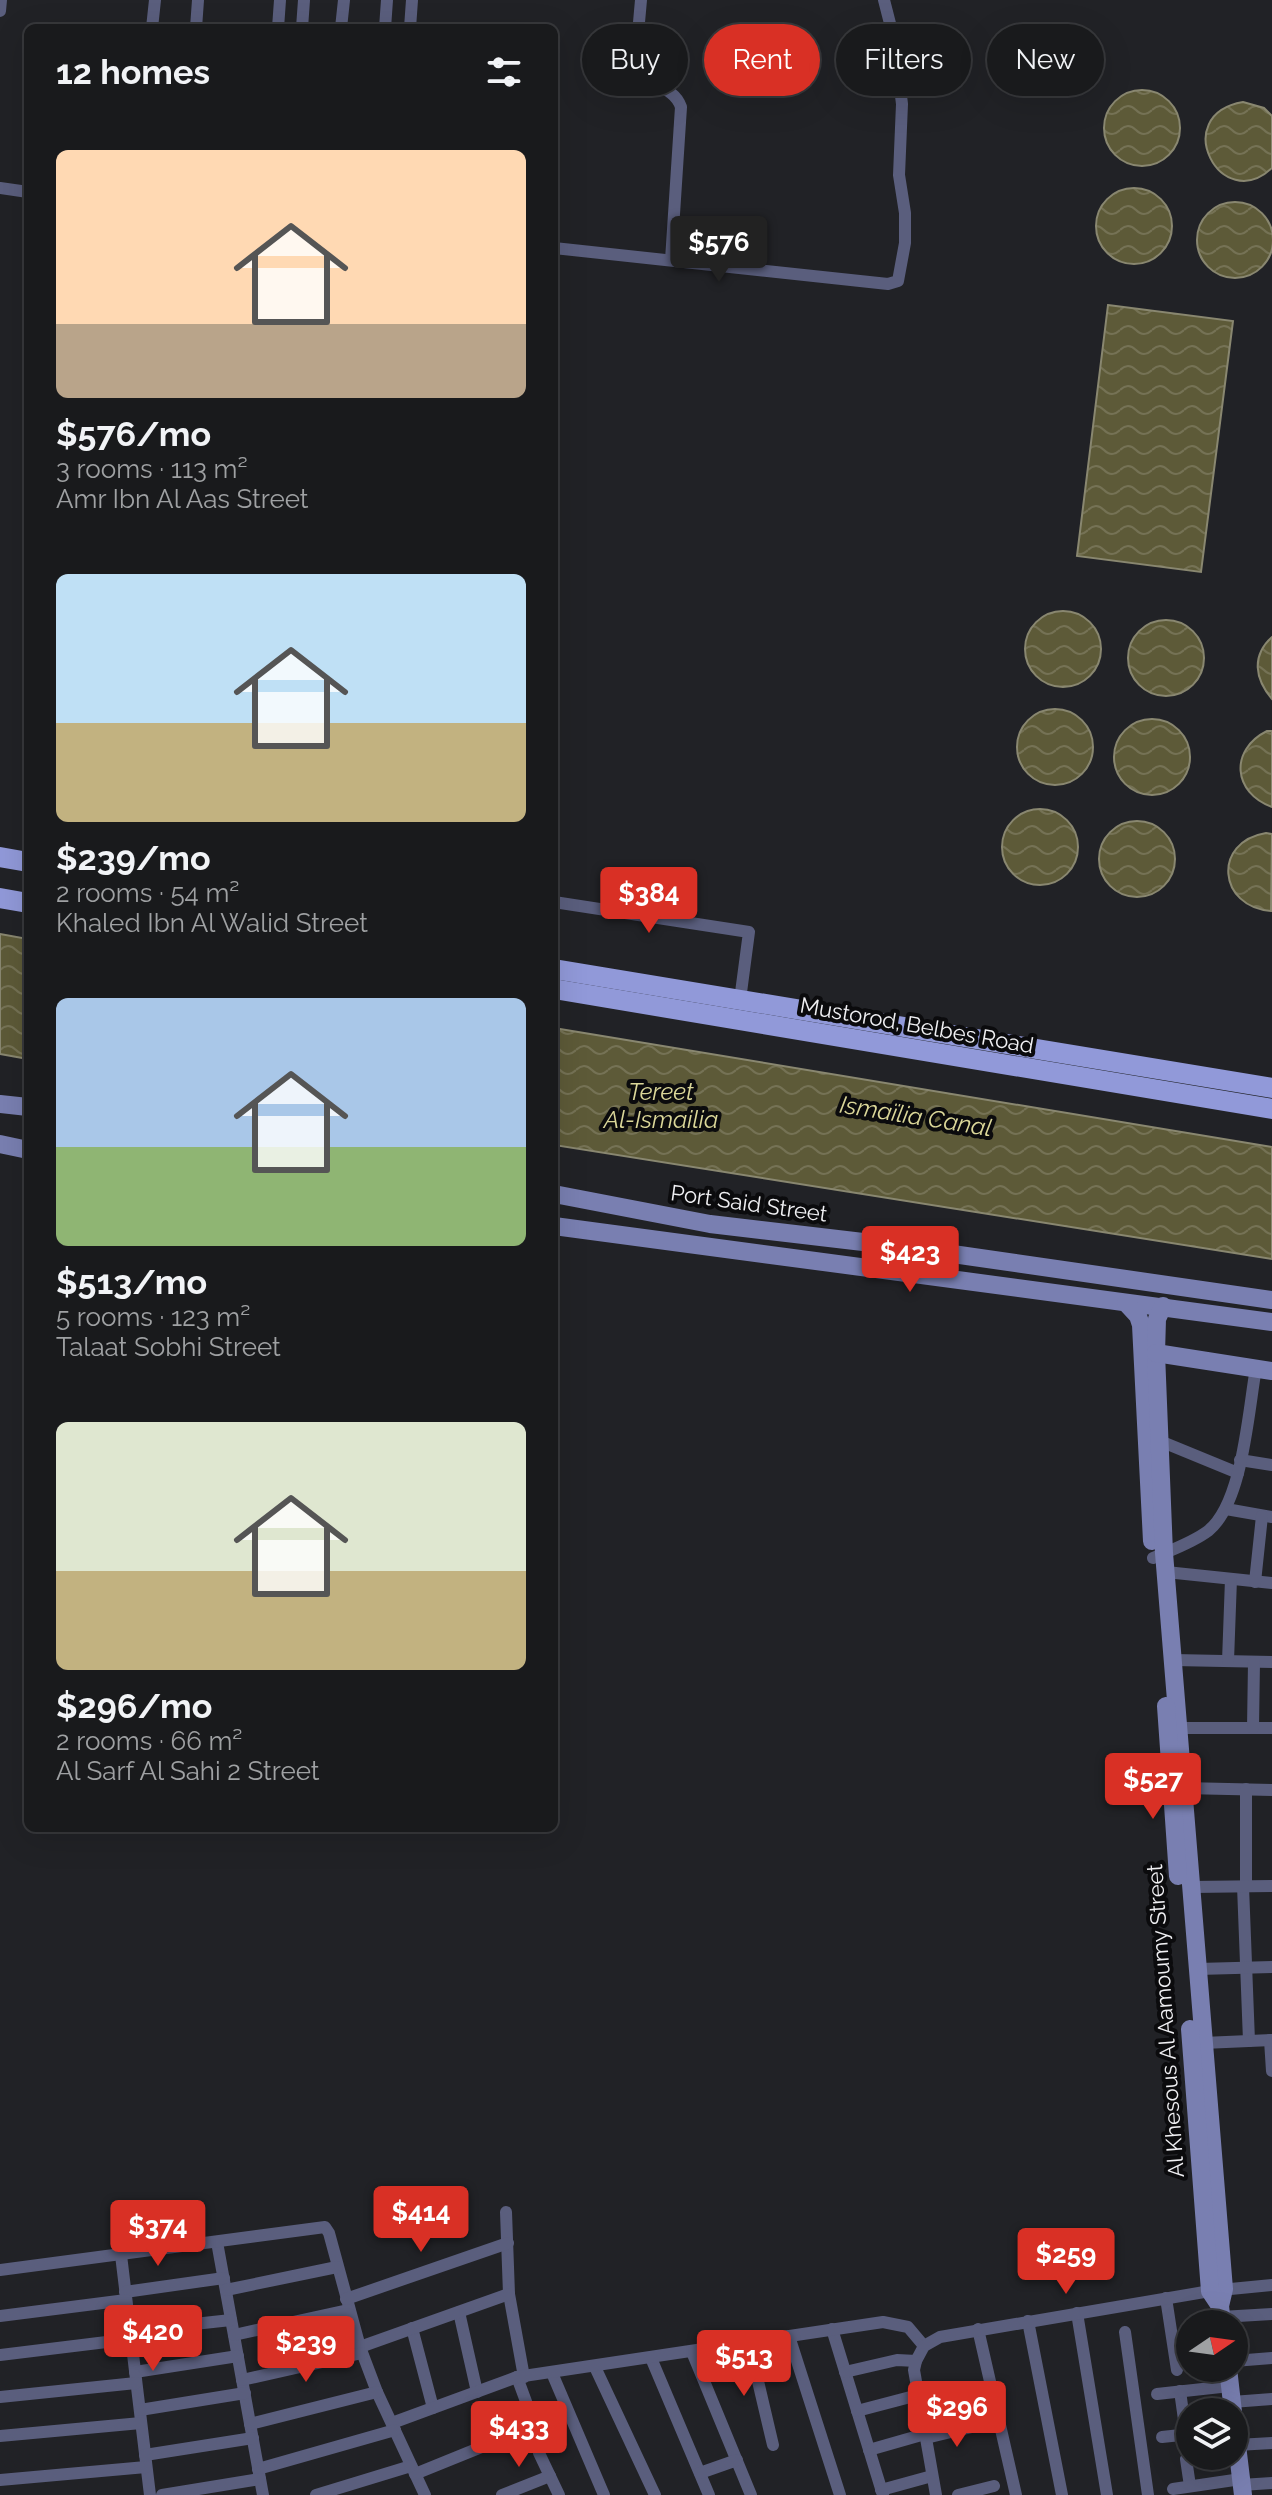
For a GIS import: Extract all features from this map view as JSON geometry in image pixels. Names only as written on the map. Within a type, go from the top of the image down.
[{"type":"main road","points":[[0,857],[24,861]]},
{"type":"main road","points":[[0,898],[24,902]]},
{"type":"main road","name":"Mustorod, Belbes Road","points":[[558,970],[1272,1088]]},
{"type":"main road","name":"Mustorod, Belbes Road","points":[[558,990],[1272,1109]]},
{"type":"street","points":[[0,9],[1,0]]},
{"type":"street","points":[[152,24],[155,0]]},
{"type":"street","points":[[196,24],[198,0]]},
{"type":"street","points":[[278,24],[280,0]]},
{"type":"street","points":[[302,24],[304,0]]},
{"type":"street","points":[[341,24],[344,0]]},
{"type":"street","points":[[385,24],[387,0]]},
{"type":"street","points":[[410,24],[412,0]]},
{"type":"street","points":[[641,0],[635,67],[644,79],[672,92],[681,107],[671,260]]},
{"type":"street","points":[[558,248],[888,284],[898,281],[905,213],[899,175],[902,104],[894,39],[884,0]]},
{"type":"street","points":[[0,188],[24,191]]},
{"type":"street","points":[[558,903],[749,932],[740,1000]]},
{"type":"street","points":[[0,1104],[24,1107]]},
{"type":"street","points":[[0,1144],[24,1149]]},
{"type":"street","name":"Port Said Street","points":[[558,1195],[695,1221],[897,1246],[1272,1300]]},
{"type":"street","points":[[558,1226],[1272,1322]]},
{"type":"street","name":"Al Khesous Al Aamoumy Street","points":[[1126,1303],[1138,1316],[1141,1325],[1220,2306]]},
{"type":"street","name":"Al Khesous Al Aamoumy Street","points":[[1163,1306],[1157,1319],[1156,1353],[1160,1441],[1158,1555],[1166,1572],[1180,1728],[1220,2306]]},
{"type":"street","points":[[1156,1353],[1264,1370],[1232,1497],[1226,1509],[1209,1530],[1158,1555]]},
{"type":"street","points":[[1160,1441],[1239,1466],[1272,1465]]},
{"type":"street","points":[[1226,1509],[1267,1516],[1255,1582]]},
{"type":"street","points":[[1166,1572],[1272,1583]]},
{"type":"street","points":[[1228,1661],[1231,1579]]},
{"type":"street","points":[[1174,1660],[1272,1662]]},
{"type":"street","points":[[1253,1728],[1254,1662]]},
{"type":"street","points":[[1180,1728],[1272,1728]]},
{"type":"street","points":[[1184,1788],[1272,1790]]},
{"type":"street","points":[[1246,1789],[1249,2041]]},
{"type":"street","points":[[1192,1887],[1272,1886]]},
{"type":"street","points":[[1198,1969],[1272,1967]]},
{"type":"street","points":[[1203,2043],[1271,2040],[1272,2071]]},
{"type":"street","points":[[506,2212],[509,2294],[520,2377],[535,2426]]},
{"type":"street","points":[[0,2270],[321,2227],[327,2229],[361,2350],[425,2495]]},
{"type":"street","points":[[217,2242],[263,2495]]},
{"type":"street","points":[[234,2335],[347,2304],[508,2243]]},
{"type":"street","points":[[121,2255],[150,2495]]},
{"type":"street","points":[[0,2316],[337,2267]]},
{"type":"street","points":[[1220,2306],[1272,2285]]},
{"type":"street","points":[[0,2436],[140,2416],[244,2387],[361,2350],[412,2328],[509,2294]]},
{"type":"street","points":[[1166,2298],[1176,2363]]},
{"type":"street","points":[[936,2495],[914,2370],[924,2346],[940,2337],[1166,2298],[1272,2314]]},
{"type":"street","points":[[459,2312],[477,2392]]},
{"type":"street","points":[[1077,2313],[1107,2495]]},
{"type":"street","points":[[0,2355],[231,2320]]},
{"type":"street","points":[[1028,2321],[1062,2495]]},
{"type":"street","points":[[162,2495],[259,2474],[393,2427],[433,2408],[520,2377],[892,2322],[915,2332],[924,2346]]},
{"type":"street","points":[[412,2328],[433,2408]]},
{"type":"street","points":[[832,2329],[882,2493],[932,2476]]},
{"type":"street","points":[[978,2329],[1016,2495]]},
{"type":"street","points":[[1125,2332],[1148,2495]]},
{"type":"street","points":[[789,2336],[840,2495]]},
{"type":"street","points":[[749,2343],[773,2445]]},
{"type":"street","points":[[692,2352],[751,2495]]},
{"type":"street","points":[[0,2397],[136,2377],[238,2356]]},
{"type":"street","points":[[651,2358],[709,2495]]},
{"type":"street","points":[[1248,2360],[1272,2358]]},
{"type":"street","points":[[845,2372],[897,2360],[916,2361]]},
{"type":"street","points":[[595,2367],[655,2495]]},
{"type":"street","points":[[552,2373],[604,2495]]},
{"type":"street","points":[[1180,2391],[1181,2398]]},
{"type":"street","points":[[1157,2394],[1180,2391],[1231,2398]]},
{"type":"street","points":[[250,2424],[377,2392]]},
{"type":"street","points":[[857,2411],[918,2395]]},
{"type":"street","points":[[1248,2398],[1272,2399]]},
{"type":"street","points":[[316,2495],[413,2470],[568,2412]]},
{"type":"street","points":[[869,2450],[980,2425]]},
{"type":"street","points":[[1162,2437],[1176,2435]]},
{"type":"street","points":[[1248,2437],[1272,2443]]},
{"type":"street","points":[[0,2480],[145,2461],[253,2438]]},
{"type":"street","points":[[539,2453],[559,2495]]},
{"type":"street","points":[[700,2473],[737,2460]]},
{"type":"street","points":[[1188,2470],[1190,2486]]},
{"type":"street","points":[[502,2495],[550,2476]]},
{"type":"street","points":[[1173,2489],[1272,2483]]},
{"type":"street","points":[[958,2495],[994,2486]]},
{"type":"water","points":[[1135,90],[1149,90],[1163,96],[1174,107],[1180,128],[1177,143],[1169,155],[1149,166],[1135,166],[1121,160],[1110,149],[1104,135],[1104,121],[1110,107],[1121,96]]},
{"type":"water","points":[[1243,102],[1264,108],[1272,116],[1272,168],[1253,179],[1235,180],[1221,172],[1210,158],[1206,141],[1209,125],[1221,111]]},
{"type":"water","points":[[1127,188],[1141,188],[1155,194],[1166,205],[1172,226],[1169,241],[1161,253],[1141,264],[1127,264],[1113,258],[1102,247],[1096,233],[1096,219],[1102,205],[1113,194]]},
{"type":"water","points":[[1228,202],[1242,202],[1256,208],[1267,219],[1273,240],[1270,255],[1262,267],[1242,278],[1228,278],[1214,272],[1203,261],[1197,247],[1197,233],[1203,219],[1214,208]]},
{"type":"water","points":[[1108,305],[1233,321],[1201,572],[1077,556]]},
{"type":"water","points":[[1056,611],[1070,611],[1084,617],[1095,628],[1101,649],[1098,664],[1090,676],[1070,687],[1056,687],[1042,681],[1031,670],[1025,656],[1025,642],[1031,628],[1042,617]]},
{"type":"water","points":[[1159,620],[1173,620],[1187,626],[1198,637],[1204,658],[1201,673],[1193,685],[1173,696],[1159,696],[1145,690],[1134,679],[1128,665],[1128,651],[1134,637],[1145,626]]},
{"type":"water","points":[[1272,637],[1272,699],[1259,676],[1258,660]]},
{"type":"water","points":[[1048,709],[1062,709],[1076,715],[1087,726],[1093,747],[1090,762],[1082,774],[1062,785],[1048,785],[1034,779],[1023,768],[1017,754],[1017,740],[1023,726],[1034,715]]},
{"type":"water","points":[[1145,719],[1159,719],[1173,725],[1184,736],[1190,757],[1187,772],[1179,784],[1159,795],[1145,795],[1131,789],[1120,778],[1114,764],[1114,750],[1120,736],[1131,725]]},
{"type":"water","points":[[1267,731],[1272,731],[1272,807],[1249,792],[1241,771],[1246,749]]},
{"type":"water","points":[[1033,809],[1047,809],[1061,815],[1072,826],[1078,847],[1075,862],[1067,874],[1047,885],[1033,885],[1019,879],[1008,868],[1002,854],[1002,840],[1008,826],[1019,815]]},
{"type":"water","points":[[1130,821],[1144,821],[1158,827],[1169,838],[1175,859],[1172,874],[1164,886],[1144,897],[1130,897],[1116,891],[1105,880],[1099,866],[1099,852],[1105,838],[1116,827]]},
{"type":"water","points":[[1272,834],[1271,911],[1253,907],[1240,898],[1228,874],[1237,848],[1249,839]]},
{"type":"water","points":[[0,934],[24,938],[24,1058],[0,1054]]},
{"type":"water","name":"Tereet Al-Ismailia","points":[[558,1029],[1272,1147],[1272,1259],[558,1146]]},
{"type":"water label","name":"Ismaïlia Canal","points":[[916,1116]]}]
